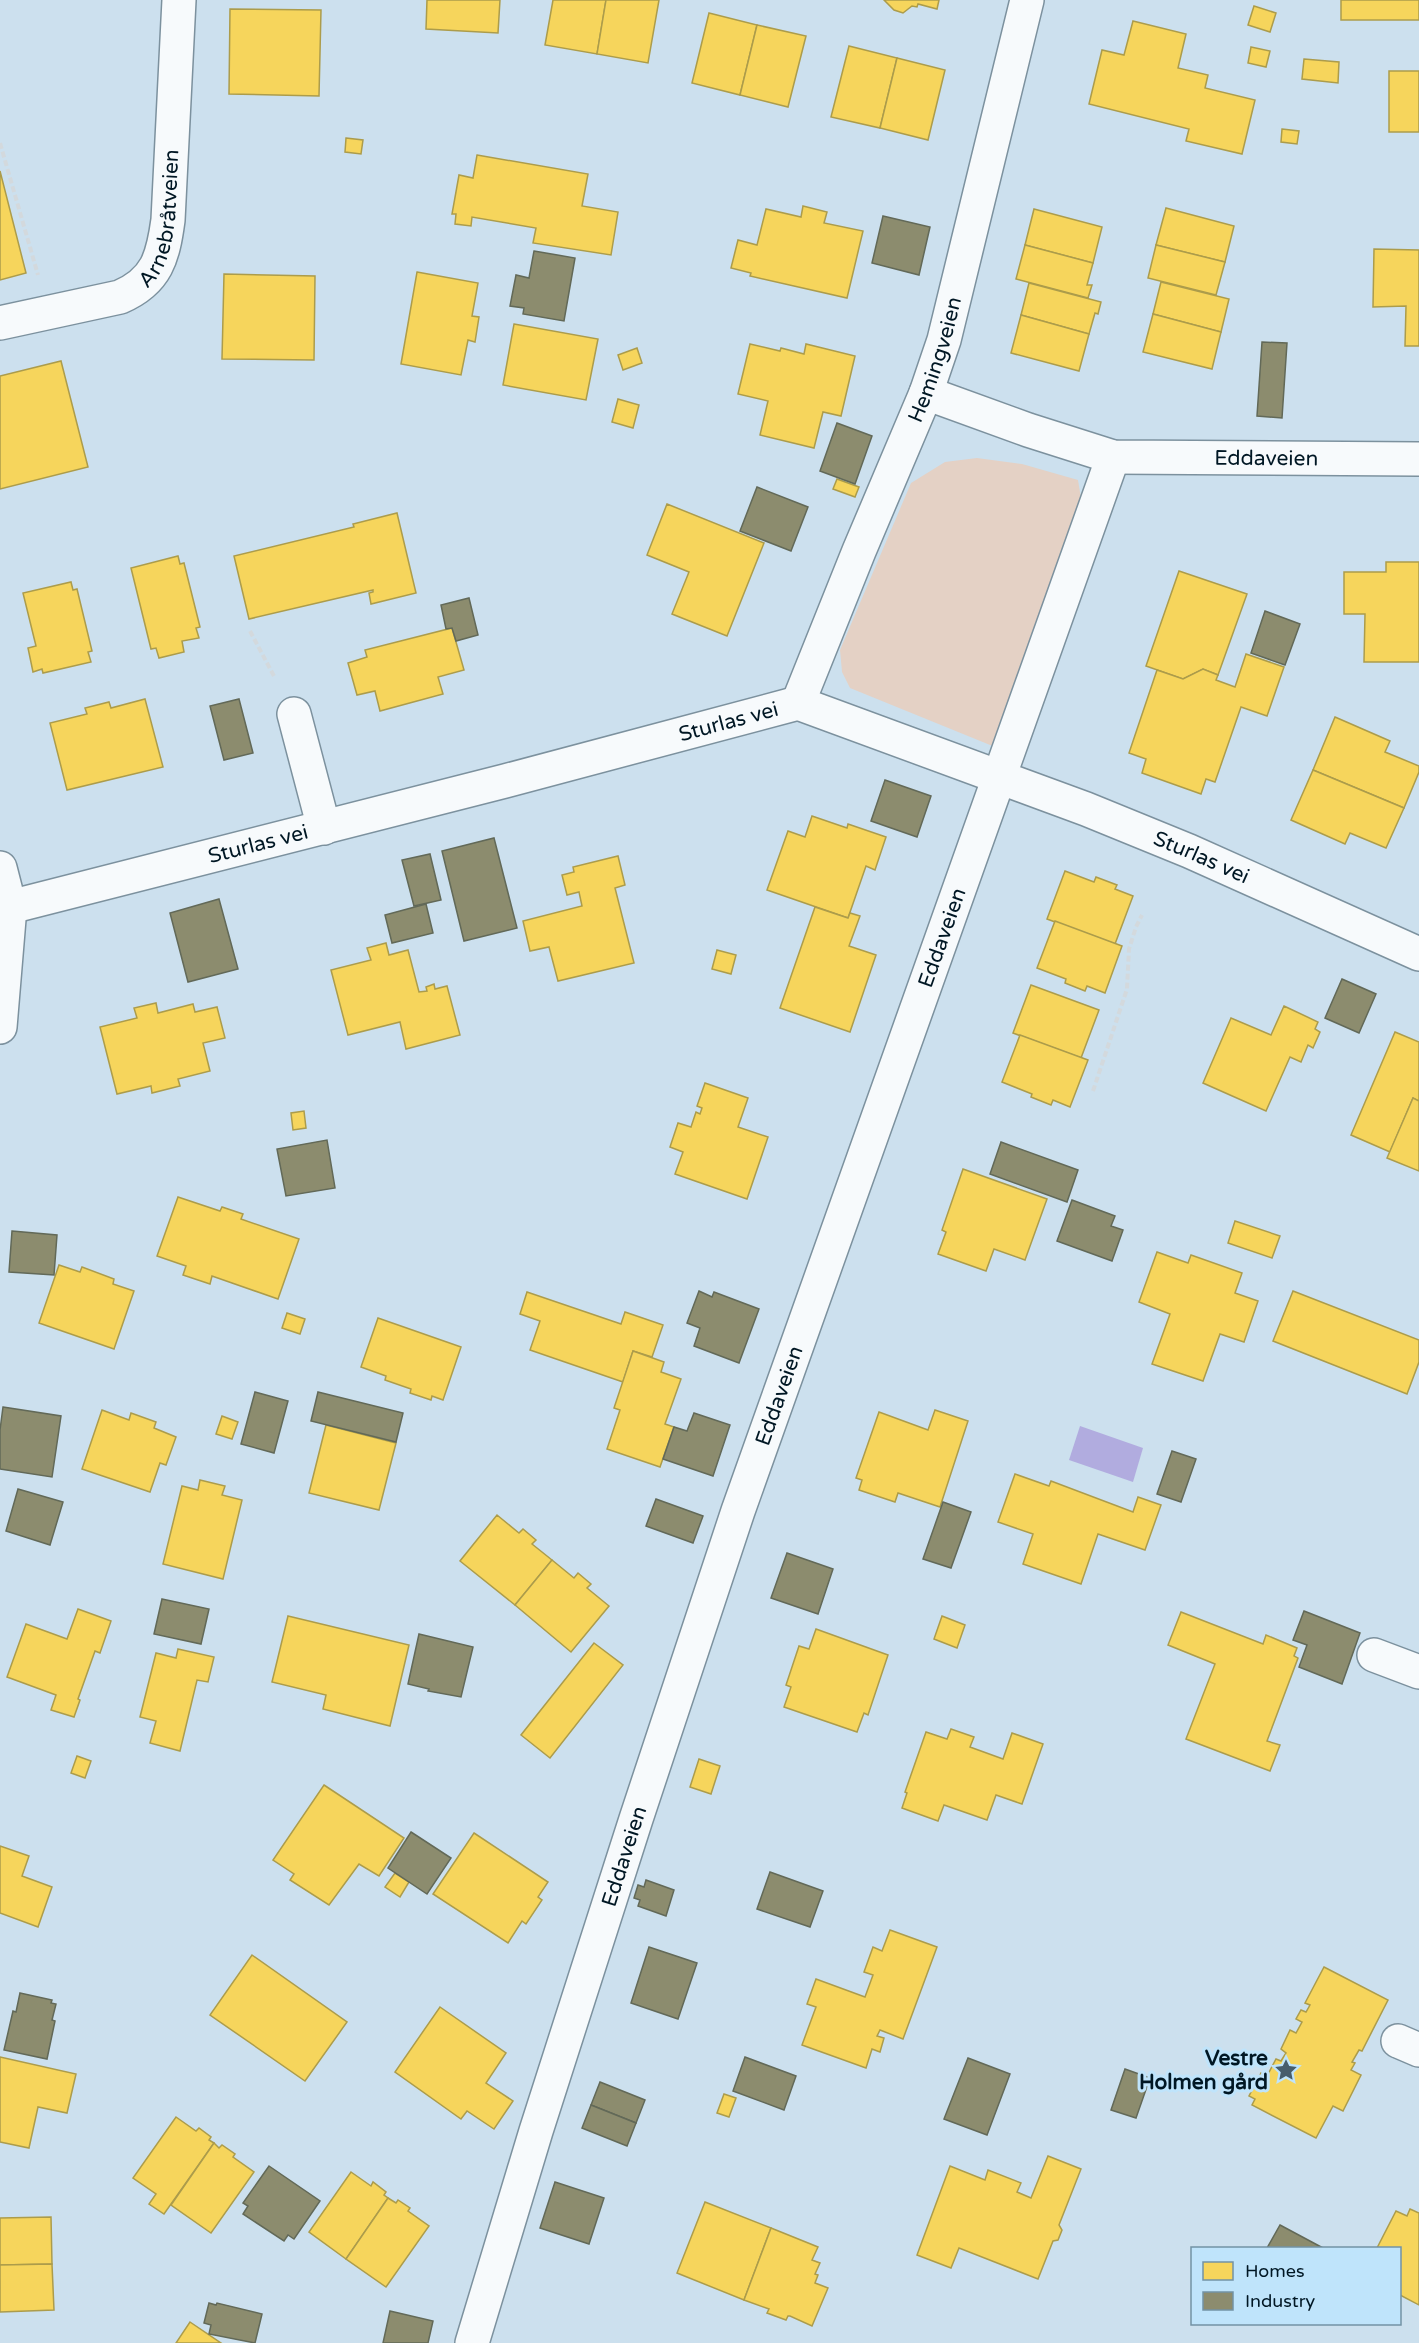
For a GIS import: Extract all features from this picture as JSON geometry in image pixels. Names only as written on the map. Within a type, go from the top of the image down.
[{"type":"street","name":"Arnebråtveien","points":[[0,323],[120,297],[136,290],[148,280],[158,264],[168,220],[179,0]]},
{"type":"street","name":"Hemingveien","points":[[798,703],[926,393],[944,340],[1027,0]]},
{"type":"street","name":"Eddaveien","points":[[926,393],[1028,430],[1113,457],[1419,459]]},
{"type":"street","name":"Eddaveien","points":[[472,2343],[536,2131],[738,1511],[1113,457]]},
{"type":"street","name":"Sturlas vei","points":[[10,907],[324,828],[798,703],[1001,776],[1189,851],[1419,954]]},
{"type":"street","points":[[294,714],[324,828]]},
{"type":"street","points":[[0,868],[10,907],[0,1027]]},
{"type":"street","points":[[1374,1655],[1419,1672]]},
{"type":"path","points":[[0,143],[49,312]]},
{"type":"path","points":[[250,631],[294,714]]},
{"type":"path","points":[[1093,1091],[1127,988],[1129,949],[1142,915]]},
{"type":"shaded area","points":[[977,458],[1022,464],[1078,480],[1082,504],[995,747],[850,688],[842,672],[840,650],[911,483],[945,462]]},
{"type":"shaded area","points":[[1080,1426],[1143,1448],[1133,1482],[1069,1460]]},
{"type":"building: Homes","points":[[427,0],[500,0],[498,33],[426,29]]},
{"type":"building: Homes","points":[[553,0],[606,0],[597,54],[545,45]]},
{"type":"building: Homes","points":[[606,0],[659,0],[648,63],[597,54]]},
{"type":"building: Homes","points":[[884,0],[939,0],[937,9],[918,4],[917,7],[912,6],[903,13],[894,10]]},
{"type":"building: Homes","points":[[1341,0],[1419,0],[1419,20],[1341,20]]},
{"type":"building: Homes","points":[[1254,6],[1276,13],[1270,32],[1248,25]]},
{"type":"building: Homes","points":[[230,9],[321,10],[319,96],[229,94]]},
{"type":"building: Homes","points":[[709,13],[757,25],[740,95],[692,83]]},
{"type":"building: Homes","points":[[1133,21],[1186,34],[1178,68],[1208,75],[1205,88],[1255,100],[1242,154],[1186,141],[1189,129],[1089,104],[1102,50],[1124,55]]},
{"type":"building: Homes","points":[[757,25],[806,36],[788,107],[740,95]]},
{"type":"building: Homes","points":[[849,46],[897,58],[880,128],[831,117]]},
{"type":"building: Homes","points":[[1251,47],[1270,51],[1266,67],[1248,63]]},
{"type":"building: Homes","points":[[897,58],[945,70],[928,140],[880,128]]},
{"type":"building: Homes","points":[[1304,59],[1339,62],[1338,83],[1302,79]]},
{"type":"building: Homes","points":[[1389,71],[1419,71],[1419,132],[1389,132]]},
{"type":"building: Homes","points":[[1282,129],[1299,131],[1297,144],[1281,142]]},
{"type":"building: Homes","points":[[346,138],[363,140],[361,154],[345,152]]},
{"type":"building: Homes","points":[[477,155],[588,174],[582,206],[618,212],[611,255],[533,243],[536,228],[472,217],[471,226],[455,224],[456,214],[452,214],[459,175],[473,178]]},
{"type":"building: Homes","points":[[0,171],[26,273],[0,280]]},
{"type":"building: Homes","points":[[803,206],[827,212],[824,223],[863,231],[847,298],[750,276],[751,273],[731,268],[738,240],[757,245],[766,209],[801,217]]},
{"type":"building: Homes","points":[[1166,208],[1234,226],[1225,262],[1156,245]]},
{"type":"building: Homes","points":[[1034,209],[1102,227],[1093,263],[1025,245]]},
{"type":"building: Homes","points":[[1025,245],[1093,263],[1087,285],[1092,285],[1088,298],[1016,279]]},
{"type":"building: Homes","points":[[1156,245],[1225,262],[1216,295],[1148,278]]},
{"type":"building: Homes","points":[[1374,249],[1419,250],[1419,346],[1405,346],[1406,306],[1373,307]]},
{"type":"building: Homes","points":[[417,272],[478,283],[472,316],[479,317],[475,342],[468,340],[461,375],[401,364]]},
{"type":"building: Homes","points":[[224,274],[315,276],[314,360],[222,359]]},
{"type":"building: Homes","points":[[1161,282],[1229,299],[1221,332],[1153,314]]},
{"type":"building: Homes","points":[[1029,283],[1101,302],[1089,334],[1021,315]]},
{"type":"building: Homes","points":[[1153,314],[1221,332],[1212,369],[1143,352]]},
{"type":"building: Homes","points":[[1021,315],[1089,334],[1079,371],[1011,353]]},
{"type":"building: Homes","points":[[514,324],[598,339],[586,400],[503,385]]},
{"type":"building: Homes","points":[[750,344],[804,354],[806,344],[855,356],[841,416],[823,412],[814,448],[760,435],[768,401],[738,394]]},
{"type":"building: Homes","points":[[637,348],[642,363],[623,370],[618,355]]},
{"type":"building: Homes","points":[[61,361],[88,467],[0,489],[0,376]]},
{"type":"building: Homes","points":[[618,399],[639,405],[633,428],[612,422]]},
{"type":"building: Homes","points":[[837,479],[859,487],[855,497],[833,489]]},
{"type":"building: Homes","points":[[667,504],[764,543],[727,636],[672,614],[689,572],[647,555]]},
{"type":"building: Homes","points":[[397,513],[416,593],[371,604],[369,593],[373,590],[249,619],[234,556],[354,527],[353,524]]},
{"type":"building: Homes","points":[[178,556],[180,564],[184,563],[200,627],[196,628],[199,638],[182,641],[184,652],[159,658],[156,648],[151,649],[131,568]]},
{"type":"building: Homes","points":[[1386,562],[1419,562],[1419,662],[1364,662],[1365,614],[1344,614],[1344,572],[1386,572]]},
{"type":"building: Homes","points":[[1179,571],[1247,594],[1218,675],[1203,669],[1183,679],[1146,666]]},
{"type":"building: Homes","points":[[71,582],[73,590],[77,589],[92,651],[88,652],[91,662],[43,673],[42,669],[33,672],[28,648],[36,646],[23,593]]},
{"type":"building: Homes","points":[[452,628],[464,670],[438,677],[443,694],[380,711],[375,691],[357,695],[348,663],[367,657],[365,650]]},
{"type":"building: Homes","points":[[1246,654],[1284,667],[1267,716],[1241,707],[1215,782],[1206,779],[1201,794],[1142,773],[1146,759],[1129,753],[1157,670],[1183,679],[1203,669],[1218,675],[1216,680],[1235,687]]},
{"type":"building: Homes","points":[[145,699],[163,767],[67,790],[50,723],[87,714],[85,708],[109,702],[111,708]]},
{"type":"building: Homes","points":[[1335,717],[1390,741],[1385,752],[1419,766],[1419,772],[1404,808],[1313,770]]},
{"type":"building: Homes","points":[[1313,770],[1404,808],[1386,848],[1350,833],[1345,844],[1291,820]]},
{"type":"building: Homes","points":[[812,816],[847,828],[848,824],[886,837],[875,870],[866,866],[848,918],[767,890],[788,831],[805,837]]},
{"type":"building: Homes","points":[[618,856],[625,885],[615,888],[634,963],[558,981],[549,947],[530,951],[523,921],[582,906],[579,892],[567,895],[562,875],[574,872],[573,867]]},
{"type":"building: Homes","points":[[1065,871],[1094,882],[1096,877],[1117,885],[1115,889],[1133,896],[1115,944],[1047,919]]},
{"type":"building: Homes","points":[[815,907],[848,918],[850,913],[860,916],[849,946],[876,955],[850,1032],[780,1008]]},
{"type":"building: Homes","points":[[1055,921],[1122,946],[1105,993],[1087,986],[1085,991],[1065,983],[1066,979],[1037,968]]},
{"type":"building: Homes","points":[[386,943],[389,955],[408,950],[419,992],[427,991],[426,987],[434,984],[435,989],[447,986],[460,1035],[406,1049],[400,1022],[348,1035],[331,970],[371,960],[367,948]]},
{"type":"building: Homes","points":[[717,950],[736,955],[731,974],[712,969]]},
{"type":"building: Homes","points":[[1031,985],[1099,1010],[1081,1058],[1013,1033]]},
{"type":"building: Homes","points":[[156,1003],[158,1013],[193,1004],[195,1012],[217,1007],[225,1038],[203,1043],[210,1071],[178,1079],[180,1086],[152,1093],[151,1086],[117,1094],[100,1027],[137,1018],[134,1008]]},
{"type":"building: Homes","points":[[1284,1006],[1318,1022],[1315,1029],[1320,1032],[1313,1048],[1308,1045],[1301,1062],[1290,1057],[1266,1111],[1203,1083],[1231,1018],[1271,1035]]},
{"type":"building: Homes","points":[[1395,1032],[1419,1042],[1419,1101],[1413,1098],[1390,1152],[1351,1135]]},
{"type":"building: Homes","points":[[1020,1035],[1088,1060],[1070,1107],[1053,1100],[1051,1105],[1031,1097],[1032,1094],[1002,1082]]},
{"type":"building: Homes","points":[[705,1083],[748,1098],[738,1127],[768,1137],[747,1199],[675,1174],[683,1152],[670,1147],[678,1123],[691,1127],[696,1112],[700,1114],[702,1108],[697,1106]]},
{"type":"building: Homes","points":[[1413,1098],[1419,1101],[1419,1171],[1387,1158]]},
{"type":"building: Homes","points":[[304,1111],[306,1128],[293,1130],[291,1113]]},
{"type":"building: Homes","points":[[963,1169],[1047,1199],[1025,1260],[994,1249],[986,1271],[938,1254],[946,1232],[942,1230]]},
{"type":"building: Homes","points":[[178,1197],[220,1211],[222,1207],[243,1214],[241,1219],[299,1239],[278,1299],[212,1276],[210,1284],[183,1275],[186,1266],[157,1256]]},
{"type":"building: Homes","points":[[1235,1221],[1280,1236],[1272,1258],[1228,1243]]},
{"type":"building: Homes","points":[[1157,1252],[1188,1263],[1191,1255],[1242,1273],[1235,1293],[1258,1301],[1244,1342],[1220,1334],[1203,1381],[1152,1364],[1170,1314],[1139,1302]]},
{"type":"building: Homes","points":[[59,1265],[80,1272],[82,1267],[114,1279],[113,1284],[134,1291],[114,1349],[39,1323]]},
{"type":"building: Homes","points":[[1293,1291],[1419,1340],[1419,1362],[1407,1394],[1273,1341]]},
{"type":"building: Homes","points":[[527,1292],[621,1324],[625,1312],[663,1325],[652,1357],[633,1351],[623,1382],[530,1350],[540,1321],[520,1314]]},
{"type":"building: Homes","points":[[287,1313],[305,1319],[300,1334],[282,1328]]},
{"type":"building: Homes","points":[[378,1318],[461,1347],[443,1400],[432,1396],[431,1400],[410,1393],[411,1389],[385,1380],[386,1376],[361,1367]]},
{"type":"building: Homes","points":[[633,1351],[664,1362],[661,1372],[681,1379],[665,1424],[674,1427],[660,1467],[607,1449],[620,1410],[614,1408]]},
{"type":"building: Homes","points":[[102,1410],[129,1420],[131,1413],[156,1422],[154,1428],[176,1437],[166,1465],[160,1463],[150,1492],[82,1469]]},
{"type":"building: Homes","points":[[935,1410],[968,1421],[940,1507],[898,1493],[895,1502],[859,1490],[862,1480],[856,1478],[879,1412],[928,1430]]},
{"type":"building: Homes","points":[[222,1416],[238,1422],[232,1439],[216,1434]]},
{"type":"building: Homes","points":[[326,1425],[396,1443],[379,1510],[309,1493]]},
{"type":"building: Homes","points":[[1015,1474],[1049,1486],[1051,1481],[1133,1512],[1138,1497],[1161,1505],[1145,1550],[1098,1534],[1081,1584],[1023,1564],[1033,1534],[998,1522]]},
{"type":"building: Homes","points":[[200,1480],[225,1486],[222,1495],[242,1500],[223,1579],[163,1564],[182,1486],[198,1490]]},
{"type":"building: Homes","points":[[497,1515],[519,1533],[523,1529],[536,1540],[532,1544],[552,1560],[515,1605],[460,1561]]},
{"type":"building: Homes","points":[[552,1560],[574,1578],[578,1573],[591,1584],[587,1588],[609,1606],[571,1652],[515,1605]]},
{"type":"building: Homes","points":[[78,1609],[111,1621],[100,1653],[95,1651],[74,1717],[51,1710],[56,1695],[7,1677],[26,1624],[67,1639]]},
{"type":"building: Homes","points":[[1181,1612],[1263,1644],[1266,1635],[1297,1648],[1294,1656],[1298,1658],[1267,1741],[1280,1745],[1270,1771],[1186,1739],[1215,1664],[1168,1645]]},
{"type":"building: Homes","points":[[288,1616],[409,1645],[390,1726],[323,1709],[326,1695],[272,1682]]},
{"type":"building: Homes","points":[[942,1616],[965,1625],[957,1648],[934,1639]]},
{"type":"building: Homes","points":[[816,1629],[888,1655],[868,1715],[864,1713],[857,1732],[784,1707],[791,1687],[786,1685],[799,1646],[809,1649]]},
{"type":"building: Homes","points":[[594,1643],[623,1665],[550,1758],[521,1735]]},
{"type":"building: Homes","points":[[178,1649],[214,1657],[208,1682],[197,1680],[180,1751],[150,1743],[156,1721],[140,1717],[156,1653],[176,1658]]},
{"type":"building: Homes","points":[[951,1729],[974,1737],[970,1747],[1003,1759],[1012,1733],[1043,1744],[1022,1804],[996,1795],[987,1820],[944,1805],[938,1821],[902,1808],[907,1793],[905,1792],[926,1732],[947,1739]]},
{"type":"building: Homes","points":[[77,1756],[91,1761],[85,1778],[71,1773]]},
{"type":"building: Homes","points":[[699,1759],[720,1766],[711,1794],[690,1787]]},
{"type":"building: Homes","points":[[324,1785],[404,1838],[379,1876],[359,1864],[329,1905],[290,1880],[294,1874],[273,1860]]},
{"type":"building: Homes","points":[[474,1833],[548,1882],[538,1897],[542,1900],[526,1924],[522,1921],[508,1943],[433,1894]]},
{"type":"building: Homes","points":[[0,1846],[29,1856],[22,1876],[52,1887],[38,1927],[0,1913]]},
{"type":"building: Homes","points":[[395,1873],[409,1882],[400,1897],[385,1887]]},
{"type":"building: Homes","points":[[890,1930],[937,1947],[903,2039],[880,2030],[877,2036],[884,2038],[880,2052],[872,2049],[866,2068],[802,2045],[816,2007],[807,2004],[816,1979],[865,1997],[873,1975],[864,1972],[873,1947],[882,1951]]},
{"type":"building: Homes","points":[[252,1955],[347,2022],[305,2081],[210,2015]]},
{"type":"building: Homes","points":[[1324,1967],[1388,2000],[1362,2051],[1359,2050],[1352,2062],[1355,2063],[1351,2070],[1361,2075],[1343,2111],[1333,2106],[1316,2138],[1252,2105],[1255,2099],[1249,2096],[1261,2073],[1267,2076],[1276,2059],[1281,2061],[1286,2053],[1281,2049],[1290,2030],[1296,2033],[1302,2022],[1296,2019],[1301,2010],[1306,2012],[1310,2005],[1305,2003]]},
{"type":"building: Homes","points":[[440,2007],[506,2053],[486,2083],[513,2101],[494,2129],[467,2111],[461,2119],[395,2072]]},
{"type":"building: Homes","points":[[0,2057],[76,2074],[67,2113],[38,2107],[29,2148],[0,2142]]},
{"type":"building: Homes","points":[[724,2094],[736,2098],[729,2117],[717,2113]]},
{"type":"building: Homes","points":[[176,2117],[196,2131],[199,2128],[211,2137],[209,2140],[214,2143],[164,2214],[149,2204],[156,2194],[133,2178]]},
{"type":"building: Homes","points":[[214,2143],[219,2148],[222,2145],[235,2154],[233,2157],[254,2172],[211,2233],[171,2205]]},
{"type":"building: Homes","points":[[1048,2156],[1081,2169],[1059,2225],[1062,2230],[1058,2240],[1053,2241],[1038,2279],[959,2248],[951,2268],[917,2255],[950,2166],[985,2180],[988,2170],[1021,2183],[1017,2192],[1031,2198]]},
{"type":"building: Homes","points":[[351,2172],[371,2186],[373,2182],[386,2192],[384,2195],[388,2198],[346,2259],[309,2232]]},
{"type":"building: Homes","points":[[388,2198],[396,2203],[398,2200],[410,2208],[408,2211],[429,2226],[386,2287],[346,2259]]},
{"type":"building: Homes","points":[[705,2202],[771,2228],[744,2300],[677,2273]]},
{"type":"building: Homes","points":[[1410,2209],[1419,2213],[1419,2305],[1401,2296],[1401,2247],[1378,2247],[1396,2211],[1407,2216]]},
{"type":"building: Homes","points":[[51,2217],[52,2264],[0,2265],[0,2218]]},
{"type":"building: Homes","points":[[771,2228],[818,2247],[812,2260],[820,2263],[815,2274],[818,2275],[815,2283],[828,2288],[812,2326],[790,2316],[786,2320],[767,2313],[769,2309],[744,2300]]},
{"type":"building: Homes","points":[[52,2264],[54,2310],[0,2312],[0,2265]]},
{"type":"building: Homes","points":[[190,2322],[221,2343],[176,2343]]},
{"type":"building: Industry","points":[[883,216],[930,227],[919,275],[872,263]]},
{"type":"building: Industry","points":[[534,251],[575,258],[564,321],[523,314],[524,308],[510,306],[516,275],[529,278]]},
{"type":"building: Industry","points":[[1262,342],[1287,343],[1282,418],[1257,416]]},
{"type":"building: Industry","points":[[837,423],[872,436],[855,484],[820,471]]},
{"type":"building: Industry","points":[[757,487],[808,507],[791,551],[740,531]]},
{"type":"building: Industry","points":[[469,598],[478,635],[456,641],[452,628],[446,629],[441,605]]},
{"type":"building: Industry","points":[[1265,611],[1300,624],[1285,665],[1251,653]]},
{"type":"building: Industry","points":[[239,699],[253,753],[224,760],[210,706]]},
{"type":"building: Industry","points":[[885,780],[931,796],[917,837],[871,821]]},
{"type":"building: Industry","points":[[494,838],[517,928],[464,941],[442,851]]},
{"type":"building: Industry","points":[[430,854],[441,900],[414,906],[402,860]]},
{"type":"building: Industry","points":[[219,899],[238,969],[188,982],[170,913]]},
{"type":"building: Industry","points":[[426,904],[433,933],[392,943],[385,915]]},
{"type":"building: Industry","points":[[1342,979],[1376,994],[1359,1033],[1325,1018]]},
{"type":"building: Industry","points":[[327,1140],[335,1188],[286,1196],[277,1149]]},
{"type":"building: Industry","points":[[1001,1142],[1078,1170],[1067,1202],[990,1174]]},
{"type":"building: Industry","points":[[1072,1200],[1115,1216],[1111,1226],[1123,1230],[1112,1261],[1057,1241]]},
{"type":"building: Industry","points":[[12,1231],[57,1235],[54,1275],[9,1272]]},
{"type":"building: Industry","points":[[699,1291],[712,1297],[714,1292],[759,1309],[739,1363],[694,1346],[700,1328],[687,1323]]},
{"type":"building: Industry","points":[[255,1392],[288,1401],[274,1453],[241,1444]]},
{"type":"building: Industry","points":[[318,1392],[403,1413],[396,1442],[311,1421]]},
{"type":"building: Industry","points":[[3,1407],[61,1416],[52,1477],[0,1469],[0,1430]]},
{"type":"building: Industry","points":[[694,1413],[730,1425],[713,1476],[663,1459],[674,1427],[687,1431]]},
{"type":"building: Industry","points":[[1172,1451],[1196,1459],[1181,1502],[1157,1494]]},
{"type":"building: Industry","points":[[18,1489],[63,1502],[50,1545],[6,1531]]},
{"type":"building: Industry","points":[[656,1499],[703,1516],[693,1543],[646,1526]]},
{"type":"building: Industry","points":[[943,1502],[971,1512],[951,1568],[923,1559]]},
{"type":"building: Industry","points":[[787,1553],[833,1569],[818,1614],[771,1598]]},
{"type":"building: Industry","points":[[162,1599],[209,1609],[201,1644],[154,1634]]},
{"type":"building: Industry","points":[[1304,1611],[1360,1633],[1342,1684],[1299,1667],[1307,1645],[1293,1640]]},
{"type":"building: Industry","points":[[419,1634],[473,1647],[461,1697],[428,1691],[429,1689],[408,1684]]},
{"type":"building: Industry","points":[[411,1832],[451,1858],[427,1894],[388,1868]]},
{"type":"building: Industry","points":[[770,1872],[823,1891],[810,1927],[757,1909]]},
{"type":"building: Industry","points":[[646,1880],[674,1890],[666,1916],[638,1906],[640,1900],[634,1898],[638,1885],[644,1887]]},
{"type":"building: Industry","points":[[649,1947],[697,1963],[678,2019],[631,2003]]},
{"type":"building: Industry","points":[[20,1993],[52,2000],[51,2003],[56,2004],[47,2059],[4,2050],[13,2011],[16,2012]]},
{"type":"building: Industry","points":[[745,2057],[796,2076],[784,2110],[733,2091]]},
{"type":"building: Industry","points":[[968,2058],[1010,2074],[987,2135],[944,2119]]},
{"type":"building: Industry","points":[[1125,2069],[1150,2078],[1136,2118],[1111,2110]]},
{"type":"building: Industry","points":[[600,2082],[645,2100],[636,2123],[591,2105]]},
{"type":"building: Industry","points":[[591,2105],[636,2123],[627,2146],[582,2128]]},
{"type":"building: Industry","points":[[269,2166],[320,2201],[294,2239],[288,2235],[284,2241],[243,2214],[248,2206],[243,2203]]},
{"type":"building: Industry","points":[[555,2182],[604,2198],[589,2244],[540,2228]]},
{"type":"building: Industry","points":[[1280,2225],[1321,2247],[1268,2247]]},
{"type":"building: Industry","points":[[209,2303],[262,2314],[255,2343],[209,2334],[211,2325],[204,2323]]},
{"type":"building: Industry","points":[[390,2311],[433,2321],[428,2343],[383,2343]]},
{"type":"place","name":"Vestre Holmen gård","points":[[1286,2070]]}]
